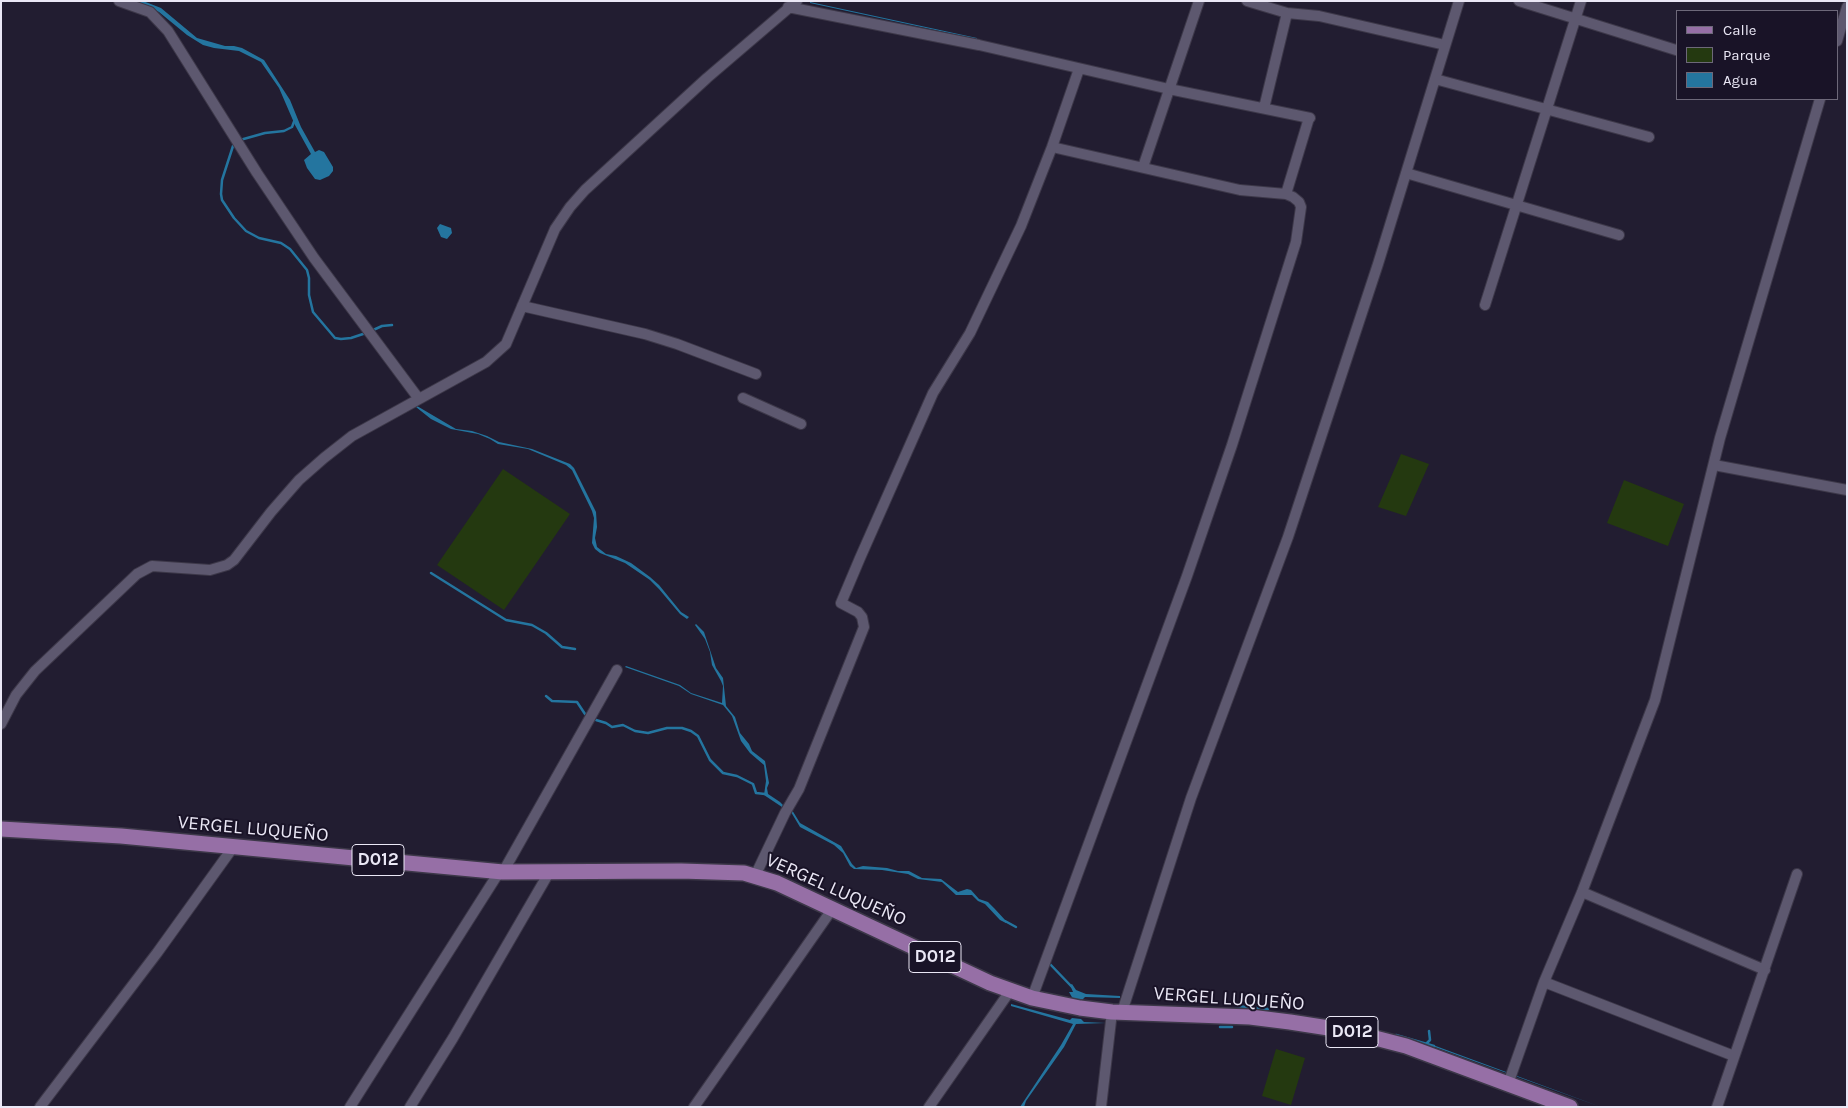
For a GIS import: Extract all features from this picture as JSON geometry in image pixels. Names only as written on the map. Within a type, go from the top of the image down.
[{"type":"main road","name":"VERGEL LUQUEÑO","points":[[1,829],[121,836],[503,872],[719,872],[755,876],[778,883],[833,908],[970,974],[1032,998],[1080,1008],[1117,1012],[1250,1017],[1348,1031],[1406,1046],[1511,1078],[1570,1107]]},
{"type":"street","points":[[118,1],[150,12],[168,31],[257,173],[314,258],[419,398]]},
{"type":"street","points":[[1,724],[16,695],[35,671],[137,574],[152,566],[210,570],[227,566],[234,560],[271,512],[299,480],[324,458],[352,436],[486,362],[506,344],[555,229],[570,207],[707,78],[797,1]]},
{"type":"street","points":[[1142,167],[1199,1]]},
{"type":"street","points":[[1247,1],[1287,13],[1319,16],[1445,46]]},
{"type":"street","points":[[1101,1107],[1117,1012],[1192,798],[1291,528],[1378,264],[1459,1]]},
{"type":"street","points":[[1519,1],[1676,50]]},
{"type":"street","points":[[1485,304],[1580,1]]},
{"type":"street","points":[[1838,38],[1847,7]]},
{"type":"street","points":[[788,8],[978,45],[1169,89],[1310,118],[1286,194]]},
{"type":"street","points":[[1264,108],[1287,13]]},
{"type":"street","points":[[755,876],[785,813],[800,789],[864,627],[862,617],[858,612],[841,603],[933,393],[970,333],[1021,226],[1052,147],[1079,69]]},
{"type":"street","points":[[1435,79],[1649,137]]},
{"type":"street","points":[[1511,1078],[1544,982],[1582,892],[1655,700],[1720,438],[1820,100]]},
{"type":"street","points":[[1032,998],[1187,576],[1273,316],[1296,242],[1301,212],[1299,202],[1286,194],[1240,190],[1052,147]]},
{"type":"street","points":[[1406,173],[1619,235]]},
{"type":"street","points":[[522,306],[645,334],[756,374]]},
{"type":"street","points":[[743,398],[800,424]]},
{"type":"street","points":[[1714,465],[1847,490]]},
{"type":"street","points":[[350,1107],[496,877],[503,872],[617,670]]},
{"type":"street","points":[[40,1107],[157,954],[234,846]]},
{"type":"street","points":[[410,1107],[453,1038],[550,871]]},
{"type":"street","points":[[1717,1107],[1797,874]]},
{"type":"street","points":[[1582,892],[1765,970]]},
{"type":"street","points":[[694,1107],[833,908]]},
{"type":"street","points":[[1544,982],[1734,1056]]},
{"type":"street","points":[[929,1107],[1010,991]]},
{"type":"green space","points":[[1401,454],[1429,464],[1406,516],[1378,507]]},
{"type":"green space","points":[[503,469],[570,514],[504,610],[437,565]]},
{"type":"green space","points":[[1624,480],[1684,504],[1668,546],[1607,523]]},
{"type":"green space","points":[[1276,1049],[1305,1058],[1291,1105],[1262,1096]]},
{"type":"water","points":[[132,1],[143,1],[161,8],[197,38],[225,46],[242,48],[264,60],[290,100],[301,127],[315,152],[319,150],[324,152],[333,167],[333,171],[329,176],[320,180],[315,179],[307,168],[304,160],[311,154],[295,125],[279,88],[261,62],[239,51],[203,45],[187,35],[159,12],[141,3]]},
{"type":"water","points":[[810,3],[977,38],[977,39]]},
{"type":"water","points":[[440,224],[451,228],[452,233],[447,239],[441,237],[437,228]]},
{"type":"water","points":[[417,406],[456,429],[472,431],[499,442],[532,449],[570,464],[574,468],[596,512],[597,527],[595,538],[597,547],[606,554],[616,556],[631,563],[650,577],[681,612],[689,617],[687,619],[680,614],[650,580],[625,563],[600,553],[595,549],[592,543],[594,518],[592,511],[572,470],[566,465],[528,449],[498,444],[478,434],[451,429],[431,419]]},
{"type":"water","points":[[696,624],[704,632],[716,668],[723,678],[726,706],[735,717],[740,733],[752,751],[765,761],[769,783],[767,788],[768,794],[780,802],[783,805],[782,807],[764,795],[766,781],[764,765],[750,753],[741,741],[732,716],[723,705],[691,694],[679,686],[625,667],[680,685],[691,693],[722,703],[723,686],[712,665],[705,639]]},
{"type":"water","points":[[792,810],[800,823],[841,846],[856,868],[863,866],[909,871],[922,878],[941,879],[958,892],[967,889],[971,890],[979,899],[988,902],[1006,923],[972,895],[956,895],[942,882],[918,879],[908,874],[882,870],[854,869],[850,866],[843,853],[834,845],[800,827],[791,812]]},
{"type":"water","points":[[1072,984],[1076,990],[1086,994],[1120,996],[1120,998],[1085,997],[1082,1000],[1073,999],[1069,992],[1073,992],[1070,985]]},
{"type":"water","points":[[1011,1004],[1070,1020],[1072,1018],[1081,1019],[1084,1022],[1106,1023],[1076,1024],[1064,1047],[1026,1101],[1024,1107],[1020,1107],[1073,1024],[1011,1006]]},
{"type":"water","points":[[1433,1045],[1601,1107],[1432,1046]]},
{"type":"waterway","points":[[240,140],[265,133],[284,131],[292,127],[295,119]]},
{"type":"waterway","points":[[236,143],[233,146],[222,180],[221,194],[222,200],[234,218],[246,231],[259,238],[281,243],[290,249],[307,270],[309,295],[313,312],[335,338],[351,338],[366,333]]},
{"type":"waterway","points":[[371,331],[382,326],[392,325]]},
{"type":"waterway","points":[[431,573],[506,620],[532,625],[546,633],[562,647],[575,649]]},
{"type":"waterway","points":[[546,696],[552,701],[577,702],[585,714]]},
{"type":"waterway","points":[[596,720],[612,727],[623,725],[635,731],[648,733],[667,728],[682,728],[691,731],[698,736],[710,760],[723,773],[737,776],[753,784],[756,793],[765,794]]},
{"type":"waterway","points":[[1005,921],[1016,927]]},
{"type":"waterway","points":[[1049,963],[1072,987]]},
{"type":"waterway","points":[[1236,1006],[1268,1009]]},
{"type":"waterway","points":[[1328,1019],[1340,1021]]},
{"type":"waterway","points":[[1220,1027],[1232,1027]]},
{"type":"waterway","points":[[1426,1044],[1430,1040],[1429,1031]]},
{"type":"waterway","points":[[1396,1035],[1434,1046]]},
{"type":"waterway","points":[[1330,1039],[1354,1044]]}]
